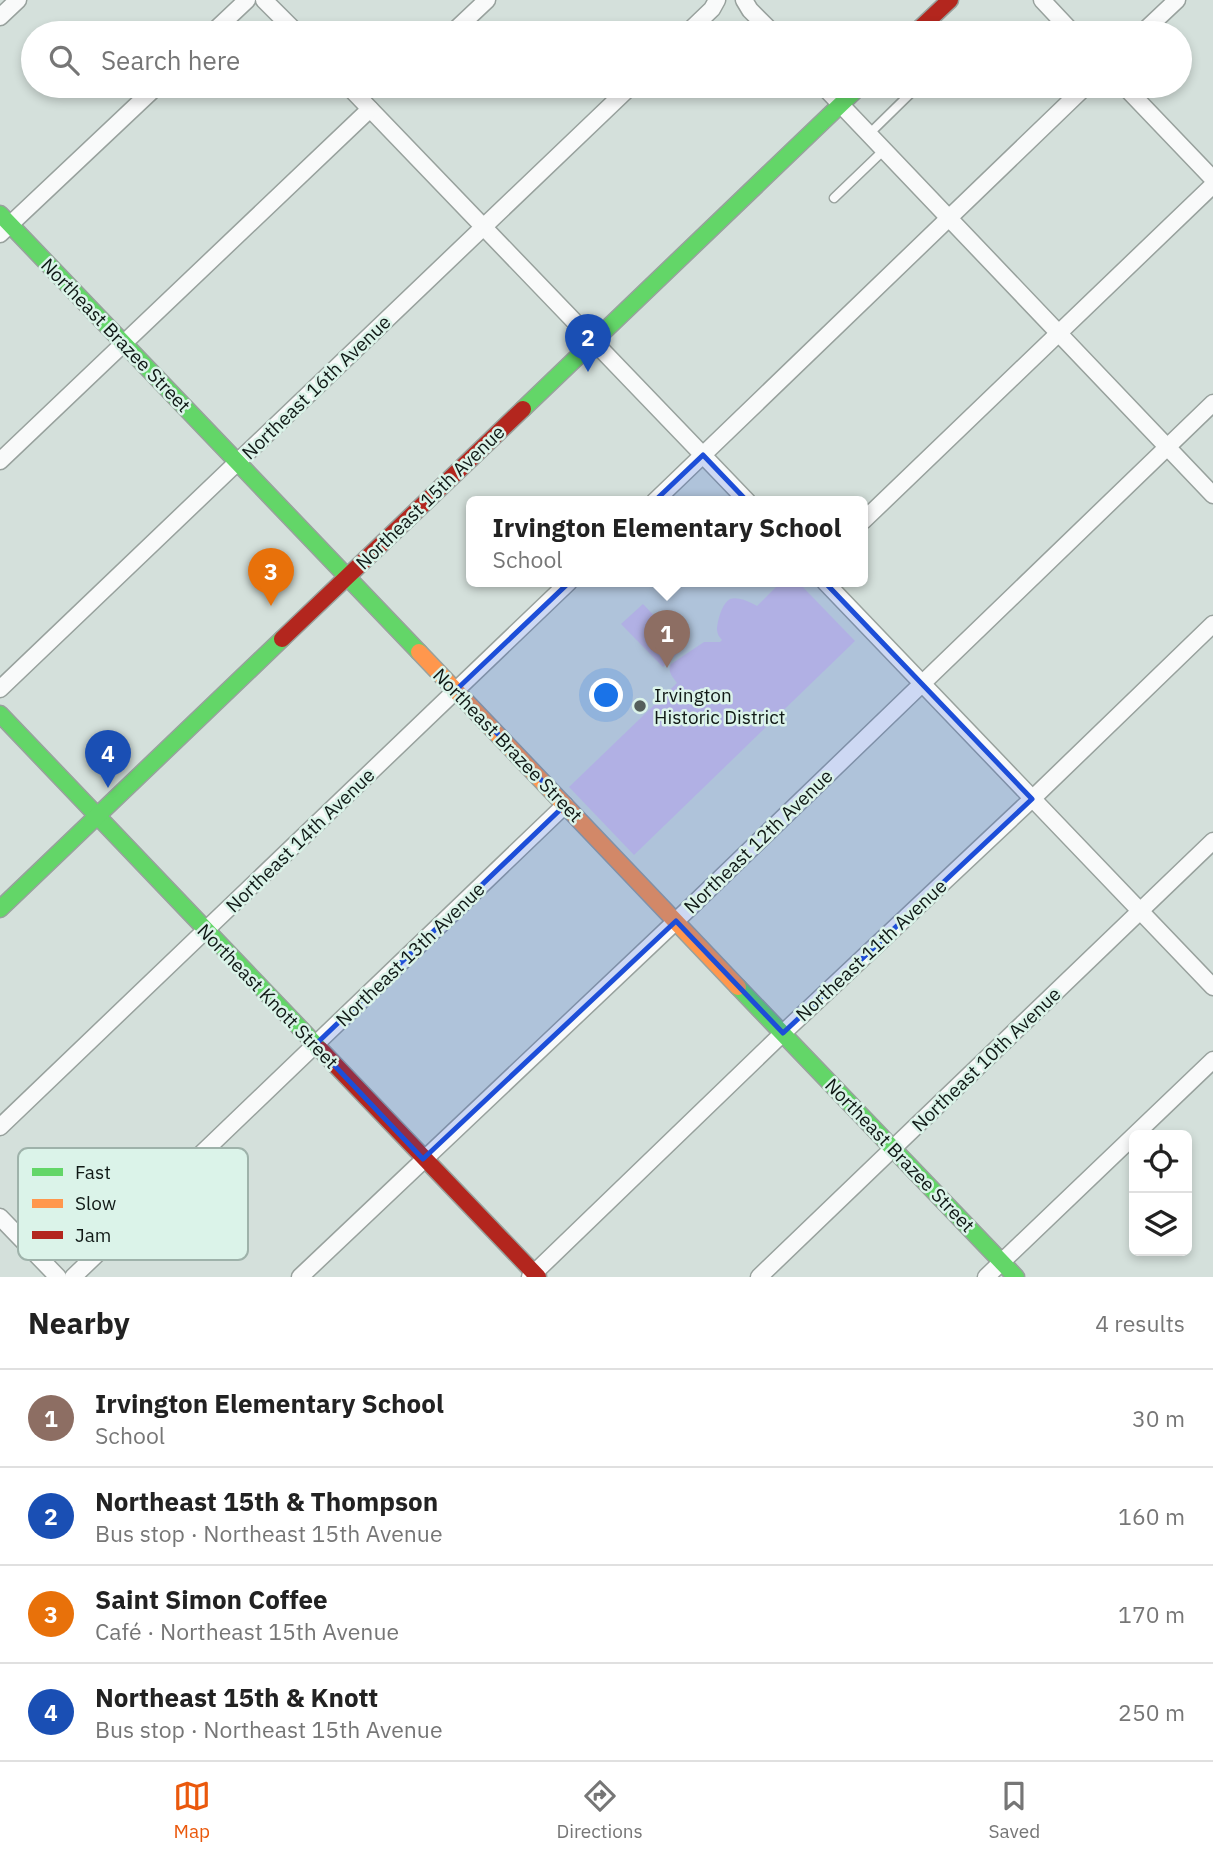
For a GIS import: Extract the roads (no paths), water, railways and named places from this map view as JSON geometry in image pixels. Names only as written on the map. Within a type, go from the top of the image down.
[{"type":"street","points":[[0,17],[18,0]]},
{"type":"street","points":[[225,21],[247,0]]},
{"type":"street","points":[[264,0],[285,21]]},
{"type":"street","points":[[465,21],[487,0]]},
{"type":"street","points":[[700,21],[717,0]]},
{"type":"street","points":[[744,0],[761,21]]},
{"type":"street","points":[[928,21],[950,0]]},
{"type":"street","points":[[1042,0],[1062,21]]},
{"type":"street","points":[[1155,21],[1177,0]]},
{"type":"street","points":[[3,224],[144,98]]},
{"type":"street","points":[[360,98],[742,496]]},
{"type":"street","name":"Northeast 16th Avenue","points":[[0,689],[618,98]]},
{"type":"street","points":[[835,98],[1213,495]]},
{"type":"street","name":"Northeast 15th Avenue","points":[[0,909],[847,98]]},
{"type":"street","points":[[660,496],[1074,98]]},
{"type":"street","points":[[1135,98],[1213,179]]},
{"type":"street","points":[[0,461],[370,108]]},
{"type":"street","points":[[868,516],[1213,184]]},
{"type":"street","name":"Northeast Brazee Street","points":[[3,224],[123,342],[1016,1277]]},
{"type":"street","name":"Northeast 12th Avenue","points":[[300,1277],[676,921],[1213,403]]},
{"type":"street","name":"Northeast 14th Avenue","points":[[0,1127],[564,587]]},
{"type":"street","points":[[830,587],[1213,987]]},
{"type":"street","name":"Northeast 11th Avenue","points":[[534,1276],[783,1033],[1213,624]]},
{"type":"street","name":"Northeast Knott Street","points":[[0,714],[534,1276]]},
{"type":"street","name":"Northeast 13th Avenue","points":[[208,1148],[565,805]]},
{"type":"street","name":"Northeast 10th Avenue","points":[[759,1277],[1213,841]]},
{"type":"street","points":[[986,1277],[1213,1060]]},
{"type":"street","points":[[0,1217],[18,1236]]},
{"type":"street","points":[[42,1260],[58,1277]]},
{"type":"street","name":"Northeast 13th Avenue","points":[[73,1277],[91,1260]]},
{"type":"lane","points":[[869,134],[906,98]]},
{"type":"lane","points":[[834,198],[884,150]]},
{"type":"place","name":"Northeast 15th & Thompson","points":[[588,372]]},
{"type":"place","name":"Saint Simon Coffee","points":[[271,606]]},
{"type":"place","name":"Irvington Elementary School","points":[[667,668]]},
{"type":"place","name":"Irvington Historic District","points":[[640,706]]},
{"type":"place","name":"Northeast 15th & Knott","points":[[108,788]]}]
